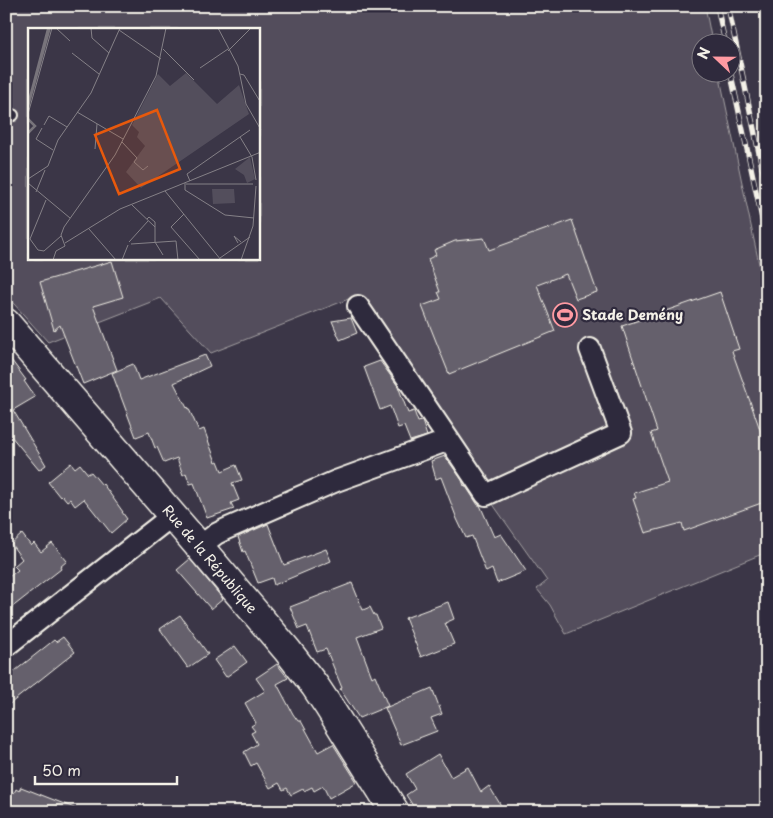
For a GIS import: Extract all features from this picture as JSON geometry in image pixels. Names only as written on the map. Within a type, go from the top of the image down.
[{"type":"main road","name":"Rue de la République","points":[[6,323],[256,612],[315,686],[395,812]]},
{"type":"street","points":[[358,306],[486,495],[621,433],[590,348]]},
{"type":"street","points":[[199,547],[226,529],[336,481],[450,440]]},
{"type":"street","points":[[6,646],[173,515]]},
{"type":"shaded area","name":"Stade Demény","points":[[6,6],[705,6],[710,32],[690,32],[690,82],[721,82],[767,302],[767,552],[566,634],[550,605],[537,589],[547,581],[351,298],[211,353],[161,298],[48,342],[6,295]]},
{"type":"building","points":[[572,220],[597,292],[576,299],[566,274],[537,285],[555,331],[449,374],[422,306],[441,299],[428,259],[436,255],[434,250],[455,241],[484,238],[489,250]]},
{"type":"building","points":[[112,261],[123,297],[93,306],[117,370],[83,384],[60,325],[54,330],[40,282]]},
{"type":"building","points":[[720,292],[739,349],[732,351],[766,446],[767,501],[684,531],[682,523],[645,533],[633,499],[636,498],[634,493],[668,482],[651,433],[657,431],[622,326]]},
{"type":"building","points":[[351,318],[357,333],[340,340],[332,321]]},
{"type":"building","points":[[6,353],[26,380],[24,381],[35,397],[13,410],[46,465],[39,470],[6,430]]},
{"type":"building","points":[[205,355],[210,366],[174,383],[199,431],[204,429],[216,462],[218,461],[222,471],[236,465],[242,480],[232,483],[239,500],[231,503],[234,509],[207,518],[194,483],[190,484],[186,473],[183,475],[177,458],[164,463],[157,447],[155,448],[149,432],[136,437],[112,373],[133,364],[139,380]]},
{"type":"building","points":[[380,361],[398,386],[408,413],[414,411],[418,422],[422,421],[427,436],[410,441],[404,426],[398,428],[390,406],[380,410],[364,367]]},
{"type":"building","points":[[445,456],[462,480],[464,486],[478,505],[480,505],[494,537],[501,534],[526,571],[497,583],[492,569],[486,572],[472,536],[466,538],[457,519],[441,477],[436,479],[431,461]]},
{"type":"building","points":[[71,463],[75,468],[80,464],[88,474],[91,472],[103,484],[127,519],[111,533],[84,499],[75,506],[70,499],[67,501],[62,495],[60,497],[48,482]]},
{"type":"building","points":[[268,524],[284,565],[326,549],[331,561],[274,585],[272,578],[258,583],[238,537]]},
{"type":"building","points":[[22,534],[31,546],[34,543],[41,552],[52,543],[67,561],[60,567],[61,569],[6,612],[6,579],[18,570],[14,566],[22,559],[11,544]]},
{"type":"building","points":[[190,559],[223,599],[211,609],[177,570]]},
{"type":"building","points":[[352,583],[363,610],[370,607],[374,615],[376,615],[381,628],[357,637],[372,677],[375,675],[388,706],[359,718],[340,689],[342,688],[326,649],[317,652],[307,626],[299,629],[290,607]]},
{"type":"building","points":[[448,602],[454,619],[445,623],[454,644],[421,657],[405,618]]},
{"type":"building","points":[[180,615],[208,654],[188,668],[160,629]]},
{"type":"building","points":[[63,637],[75,652],[6,707],[6,678],[54,640],[56,642]]},
{"type":"building","points":[[235,646],[247,662],[226,677],[214,660]]},
{"type":"building","points":[[277,664],[288,678],[277,684],[293,714],[298,721],[301,721],[318,752],[333,744],[357,782],[329,798],[323,786],[314,791],[312,787],[304,791],[303,789],[291,795],[287,788],[283,790],[279,783],[270,788],[256,763],[251,766],[244,752],[257,744],[251,733],[255,731],[251,726],[256,723],[245,703],[265,691],[256,678]]},
{"type":"building","points":[[432,688],[442,714],[431,718],[437,731],[401,745],[385,708]]},
{"type":"building","points":[[438,754],[451,777],[468,767],[481,792],[489,786],[505,812],[417,812],[406,795],[415,789],[406,774]]},
{"type":"building","points":[[21,787],[82,811],[6,812],[12,792],[14,793],[16,789],[19,791]]},
{"type":"railway","points":[[717,6],[723,32]]},
{"type":"railway","points":[[728,6],[767,191]]},
{"type":"railway","points":[[733,82],[767,242]]},
{"type":"place","name":"Stade Demény","points":[[565,315]]}]
